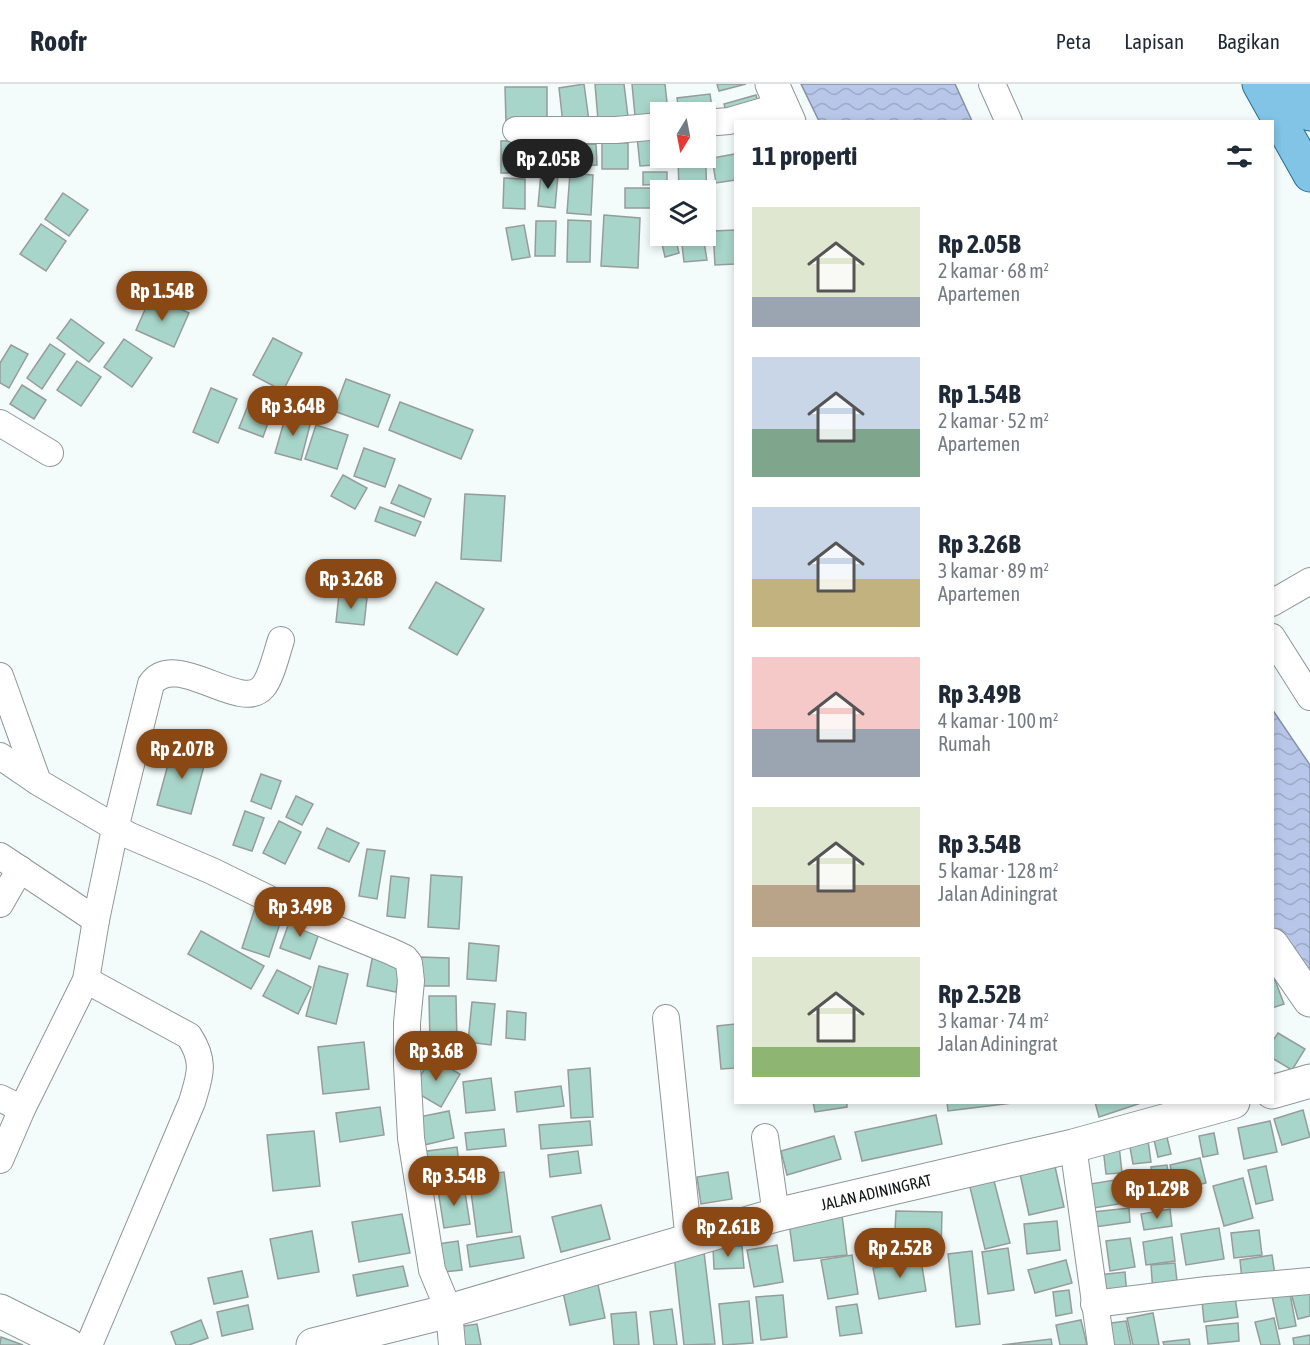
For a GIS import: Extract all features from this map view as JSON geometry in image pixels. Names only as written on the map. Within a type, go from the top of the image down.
[{"type":"main road","points":[[1260,84],[1310,175]]},
{"type":"street","points":[[992,84],[1008,120]]},
{"type":"street","points":[[716,122],[729,121],[781,104]]},
{"type":"street","points":[[516,130],[650,127]]},
{"type":"street","points":[[0,423],[50,453]]},
{"type":"street","points":[[1274,602],[1310,581]]},
{"type":"street","points":[[1274,639],[1310,697]]},
{"type":"street","points":[[0,1160],[11,1104],[86,980],[96,920],[151,684],[160,675],[170,674],[196,678],[244,695],[257,693],[264,687],[281,640]]},
{"type":"street","points":[[0,676],[38,782]]},
{"type":"street","points":[[0,756],[116,829],[212,871],[304,916],[390,951],[405,958],[409,963],[411,981],[407,1023],[407,1065],[411,1138],[432,1270],[449,1311],[452,1345]]},
{"type":"street","points":[[0,904],[10,863],[96,920]]},
{"type":"street","points":[[1274,948],[1310,1000]]},
{"type":"street","points":[[86,980],[189,1036],[201,1059],[192,1102],[89,1345]]},
{"type":"street","points":[[666,1018],[688,1242]]},
{"type":"street","points":[[1274,1091],[1310,1082]]},
{"type":"street","name":"JALAN ADININGRAT","points":[[313,1345],[449,1311],[776,1215],[1073,1146],[1226,1104]]},
{"type":"street","points":[[765,1137],[776,1215]]},
{"type":"street","points":[[1073,1146],[1101,1345]]},
{"type":"street","points":[[1094,1304],[1207,1290],[1310,1281]]},
{"type":"street","points":[[0,1311],[68,1345]]},
{"type":"water","points":[[801,84],[955,84],[972,120],[819,120]]},
{"type":"water","points":[[1274,712],[1310,765],[1310,981],[1274,930]]},
{"type":"building","points":[[584,84],[589,121],[563,124],[559,88]]},
{"type":"building","points":[[595,84],[624,84],[628,117],[598,120]]},
{"type":"building","points":[[632,84],[665,84],[667,102],[650,102],[650,114],[635,116]]},
{"type":"building","points":[[717,84],[746,84],[719,91]]},
{"type":"building","points":[[505,87],[547,87],[547,121],[506,122]]},
{"type":"building","points":[[710,94],[711,102],[678,102],[677,98]]},
{"type":"building","points":[[756,95],[759,105],[727,114],[724,104]]},
{"type":"building","points":[[540,131],[567,134],[564,156],[537,152]]},
{"type":"building","points":[[650,135],[650,165],[640,166],[637,136]]},
{"type":"building","points":[[526,140],[526,173],[501,173],[501,141]]},
{"type":"building","points":[[602,142],[628,143],[628,169],[602,169]]},
{"type":"building","points":[[596,144],[597,165],[572,166],[571,145]]},
{"type":"building","points":[[734,154],[734,180],[716,183],[714,168],[716,168],[716,157]]},
{"type":"building","points":[[678,168],[706,168],[706,180],[679,180]]},
{"type":"building","points":[[643,172],[667,172],[667,180],[650,180],[650,185],[643,185]]},
{"type":"building","points":[[541,173],[558,175],[555,208],[538,206]]},
{"type":"building","points":[[570,173],[593,175],[591,215],[567,213]]},
{"type":"building","points":[[504,178],[525,179],[525,209],[503,208]]},
{"type":"building","points":[[625,188],[650,188],[650,208],[625,208]]},
{"type":"building","points":[[63,193],[88,210],[69,236],[45,219]]},
{"type":"building","points":[[604,215],[640,218],[638,268],[601,266]]},
{"type":"building","points":[[568,220],[591,221],[590,262],[567,262]]},
{"type":"building","points":[[536,221],[556,221],[555,256],[535,256]]},
{"type":"building","points":[[41,224],[66,241],[46,271],[20,254]]},
{"type":"building","points":[[524,225],[530,257],[512,260],[506,228]]},
{"type":"building","points":[[734,230],[734,264],[715,265],[716,231]]},
{"type":"building","points":[[662,246],[677,246],[679,253],[665,257]]},
{"type":"building","points":[[682,246],[705,246],[707,260],[684,262]]},
{"type":"building","points":[[151,296],[189,313],[174,347],[136,330]]},
{"type":"building","points":[[71,319],[104,343],[89,362],[57,338]]},
{"type":"building","points":[[273,338],[302,353],[283,391],[253,375]]},
{"type":"building","points":[[124,339],[152,358],[132,387],[104,367]]},
{"type":"building","points":[[50,344],[65,354],[42,389],[27,378]]},
{"type":"building","points":[[11,345],[28,354],[9,388],[0,383],[0,363]]},
{"type":"building","points":[[77,361],[101,377],[81,406],[57,390]]},
{"type":"building","points":[[346,379],[390,395],[378,427],[334,411]]},
{"type":"building","points":[[22,385],[46,400],[34,419],[10,404]]},
{"type":"building","points":[[211,388],[237,399],[218,443],[193,432]]},
{"type":"building","points":[[251,398],[274,406],[263,437],[239,428]]},
{"type":"building","points":[[400,402],[473,430],[461,459],[389,430]]},
{"type":"building","points":[[286,415],[311,421],[301,460],[275,453]]},
{"type":"building","points":[[316,425],[348,435],[337,469],[305,459]]},
{"type":"building","points":[[364,448],[395,459],[385,487],[354,476]]},
{"type":"building","points":[[343,475],[367,488],[355,509],[331,496]]},
{"type":"building","points":[[399,485],[431,499],[424,517],[391,503]]},
{"type":"building","points":[[465,494],[505,496],[501,561],[461,559]]},
{"type":"building","points":[[380,507],[421,522],[415,536],[375,521]]},
{"type":"building","points":[[436,582],[484,609],[457,655],[409,628]]},
{"type":"building","points":[[339,594],[367,598],[364,625],[336,622]]},
{"type":"building","points":[[173,746],[207,755],[191,814],[157,805]]},
{"type":"building","points":[[261,774],[281,781],[271,809],[251,801]]},
{"type":"building","points":[[296,796],[313,804],[302,825],[286,817]]},
{"type":"building","points":[[245,811],[264,818],[252,851],[233,845]]},
{"type":"building","points":[[279,821],[301,832],[285,864],[263,853]]},
{"type":"building","points":[[327,828],[359,843],[349,862],[318,848]]},
{"type":"building","points":[[367,849],[385,851],[377,899],[359,896]]},
{"type":"building","points":[[431,875],[462,877],[459,929],[428,927]]},
{"type":"building","points":[[391,876],[409,878],[405,918],[387,916]]},
{"type":"building","points":[[256,905],[283,914],[269,957],[242,948]]},
{"type":"building","points":[[291,917],[321,928],[310,959],[280,948]]},
{"type":"building","points":[[201,931],[264,966],[251,989],[188,954]]},
{"type":"building","points":[[469,943],[499,946],[496,981],[467,979]]},
{"type":"building","points":[[373,954],[402,960],[396,992],[367,986]]},
{"type":"building","points":[[420,957],[449,958],[449,986],[420,986]]},
{"type":"building","points":[[319,966],[348,974],[336,1024],[306,1016]]},
{"type":"building","points":[[277,970],[311,987],[298,1014],[263,996]]},
{"type":"building","points":[[1274,980],[1284,1004],[1274,1007]]},
{"type":"building","points":[[429,996],[456,996],[457,1043],[430,1043]]},
{"type":"building","points":[[472,1002],[495,1004],[491,1045],[468,1042]]},
{"type":"building","points":[[507,1011],[526,1013],[525,1040],[506,1038]]},
{"type":"building","points":[[734,1024],[734,1068],[721,1069],[717,1026]]},
{"type":"building","points":[[1278,1033],[1305,1049],[1292,1070],[1274,1059],[1274,1039]]},
{"type":"building","points":[[364,1042],[369,1089],[323,1094],[318,1047]]},
{"type":"building","points":[[431,1058],[460,1074],[441,1107],[412,1090]]},
{"type":"building","points":[[590,1068],[593,1117],[571,1118],[568,1070]]},
{"type":"building","points":[[491,1078],[495,1110],[466,1113],[463,1082]]},
{"type":"building","points":[[561,1086],[564,1106],[517,1112],[515,1092]]},
{"type":"building","points":[[813,1104],[847,1104],[847,1107],[815,1112]]},
{"type":"building","points":[[947,1104],[1004,1104],[948,1111]]},
{"type":"building","points":[[1096,1104],[1138,1104],[1099,1117]]},
{"type":"building","points":[[380,1107],[384,1135],[340,1142],[336,1113]]},
{"type":"building","points":[[1303,1110],[1310,1137],[1282,1145],[1274,1119]]},
{"type":"building","points":[[449,1111],[454,1138],[420,1146],[414,1118]]},
{"type":"building","points":[[936,1115],[942,1144],[862,1161],[855,1132]]},
{"type":"building","points":[[590,1121],[592,1145],[541,1149],[539,1125]]},
{"type":"building","points":[[1270,1121],[1277,1152],[1244,1159],[1238,1128]]},
{"type":"building","points":[[1164,1125],[1171,1154],[1158,1157],[1151,1127]]},
{"type":"building","points":[[504,1129],[506,1146],[467,1150],[465,1133]]},
{"type":"building","points":[[314,1131],[320,1186],[273,1191],[267,1135]]},
{"type":"building","points":[[1147,1133],[1151,1162],[1133,1164],[1128,1136]]},
{"type":"building","points":[[1214,1133],[1218,1154],[1203,1157],[1199,1136]]},
{"type":"building","points":[[834,1136],[841,1159],[787,1175],[781,1151]]},
{"type":"building","points":[[1119,1145],[1122,1173],[1106,1174],[1103,1147]]},
{"type":"building","points":[[457,1147],[460,1172],[423,1177],[420,1152]]},
{"type":"building","points":[[578,1151],[581,1173],[550,1177],[548,1155]]},
{"type":"building","points":[[1200,1158],[1206,1183],[1176,1190],[1170,1165]]},
{"type":"building","points":[[1054,1162],[1064,1207],[1029,1215],[1019,1169]]},
{"type":"building","points":[[1167,1165],[1171,1193],[1155,1195],[1151,1167]]},
{"type":"building","points":[[1266,1166],[1273,1200],[1256,1204],[1248,1170]]},
{"type":"building","points":[[504,1172],[512,1232],[477,1237],[469,1177]]},
{"type":"building","points":[[728,1172],[732,1199],[701,1204],[697,1177]]},
{"type":"building","points":[[1145,1175],[1151,1197],[1132,1202],[1126,1180]]},
{"type":"building","points":[[993,1177],[1010,1243],[985,1249],[969,1183]]},
{"type":"building","points":[[1243,1178],[1253,1218],[1224,1226],[1213,1186]]},
{"type":"building","points":[[1121,1179],[1125,1203],[1094,1208],[1090,1184]]},
{"type":"building","points":[[464,1186],[470,1224],[444,1228],[438,1190]]},
{"type":"building","points":[[601,1205],[610,1239],[561,1252],[552,1217]]},
{"type":"building","points":[[1129,1208],[1130,1222],[1095,1227],[1093,1212]]},
{"type":"building","points":[[1170,1209],[1172,1226],[1144,1230],[1141,1214]]},
{"type":"building","points":[[896,1211],[942,1212],[941,1251],[894,1250]]},
{"type":"building","points":[[402,1214],[410,1253],[359,1262],[352,1222]]},
{"type":"building","points":[[842,1215],[847,1255],[794,1261],[789,1222]]},
{"type":"building","points":[[1057,1221],[1060,1250],[1027,1254],[1024,1224]]},
{"type":"building","points":[[1219,1228],[1224,1259],[1186,1265],[1181,1234]]},
{"type":"building","points":[[1259,1230],[1262,1255],[1234,1258],[1231,1233]]},
{"type":"building","points":[[312,1231],[319,1272],[278,1279],[270,1239]]},
{"type":"building","points":[[520,1236],[524,1258],[470,1267],[467,1245]]},
{"type":"building","points":[[1172,1237],[1175,1261],[1146,1265],[1143,1242]]},
{"type":"building","points":[[1130,1238],[1135,1267],[1110,1271],[1106,1241]]},
{"type":"building","points":[[458,1241],[462,1270],[434,1273],[431,1245]]},
{"type":"building","points":[[777,1245],[783,1282],[754,1287],[747,1250]]},
{"type":"building","points":[[742,1246],[744,1268],[714,1269],[713,1247]]},
{"type":"building","points":[[1008,1248],[1014,1290],[988,1294],[982,1252]]},
{"type":"building","points":[[972,1251],[980,1324],[956,1327],[948,1254]]},
{"type":"building","points":[[704,1252],[715,1344],[684,1345],[674,1255]]},
{"type":"building","points":[[852,1255],[858,1294],[828,1299],[821,1260]]},
{"type":"building","points":[[1272,1255],[1275,1275],[1242,1280],[1240,1260]]},
{"type":"building","points":[[921,1260],[926,1291],[879,1299],[873,1268]]},
{"type":"building","points":[[1066,1260],[1072,1283],[1035,1293],[1028,1270]]},
{"type":"building","points":[[1175,1263],[1178,1290],[1153,1293],[1151,1265]]},
{"type":"building","points":[[403,1266],[408,1286],[357,1296],[353,1275]]},
{"type":"building","points":[[242,1271],[248,1297],[214,1304],[208,1278]]},
{"type":"building","points":[[1125,1272],[1127,1296],[1101,1299],[1098,1275]]},
{"type":"building","points":[[597,1280],[605,1318],[570,1325],[562,1287]]},
{"type":"building","points":[[1310,1285],[1310,1316],[1298,1319],[1290,1289]]},
{"type":"building","points":[[1289,1288],[1296,1326],[1279,1329],[1271,1291]]},
{"type":"building","points":[[1069,1290],[1072,1313],[1056,1316],[1053,1292]]},
{"type":"building","points":[[783,1295],[787,1337],[761,1340],[756,1297]]},
{"type":"building","points":[[1235,1297],[1238,1317],[1204,1322],[1202,1301]]},
{"type":"building","points":[[749,1301],[753,1343],[723,1345],[719,1304]]},
{"type":"building","points":[[857,1304],[862,1333],[840,1336],[836,1307]]},
{"type":"building","points":[[248,1305],[253,1329],[222,1336],[217,1312]]},
{"type":"building","points":[[672,1309],[677,1345],[654,1345],[650,1312]]},
{"type":"building","points":[[636,1312],[639,1345],[614,1345],[611,1314]]},
{"type":"building","points":[[1153,1313],[1159,1345],[1133,1345],[1127,1318]]},
{"type":"building","points":[[1274,1318],[1280,1345],[1261,1345],[1255,1322]]},
{"type":"building","points":[[201,1320],[208,1338],[189,1345],[176,1345],[171,1332]]},
{"type":"building","points":[[1081,1320],[1087,1345],[1060,1345],[1056,1325]]},
{"type":"building","points":[[1126,1321],[1131,1345],[1108,1345],[1104,1324]]},
{"type":"building","points":[[1238,1323],[1239,1341],[1208,1344],[1206,1326]]},
{"type":"building","points":[[477,1324],[481,1345],[460,1345],[457,1327]]},
{"type":"building","points":[[1310,1335],[1310,1345],[1294,1345],[1293,1338]]},
{"type":"building","points":[[1,1337],[23,1345],[0,1345]]},
{"type":"building","points":[[1051,1339],[1052,1345],[1002,1345]]},
{"type":"building","points":[[1189,1339],[1190,1345],[1164,1345],[1163,1342]]}]
